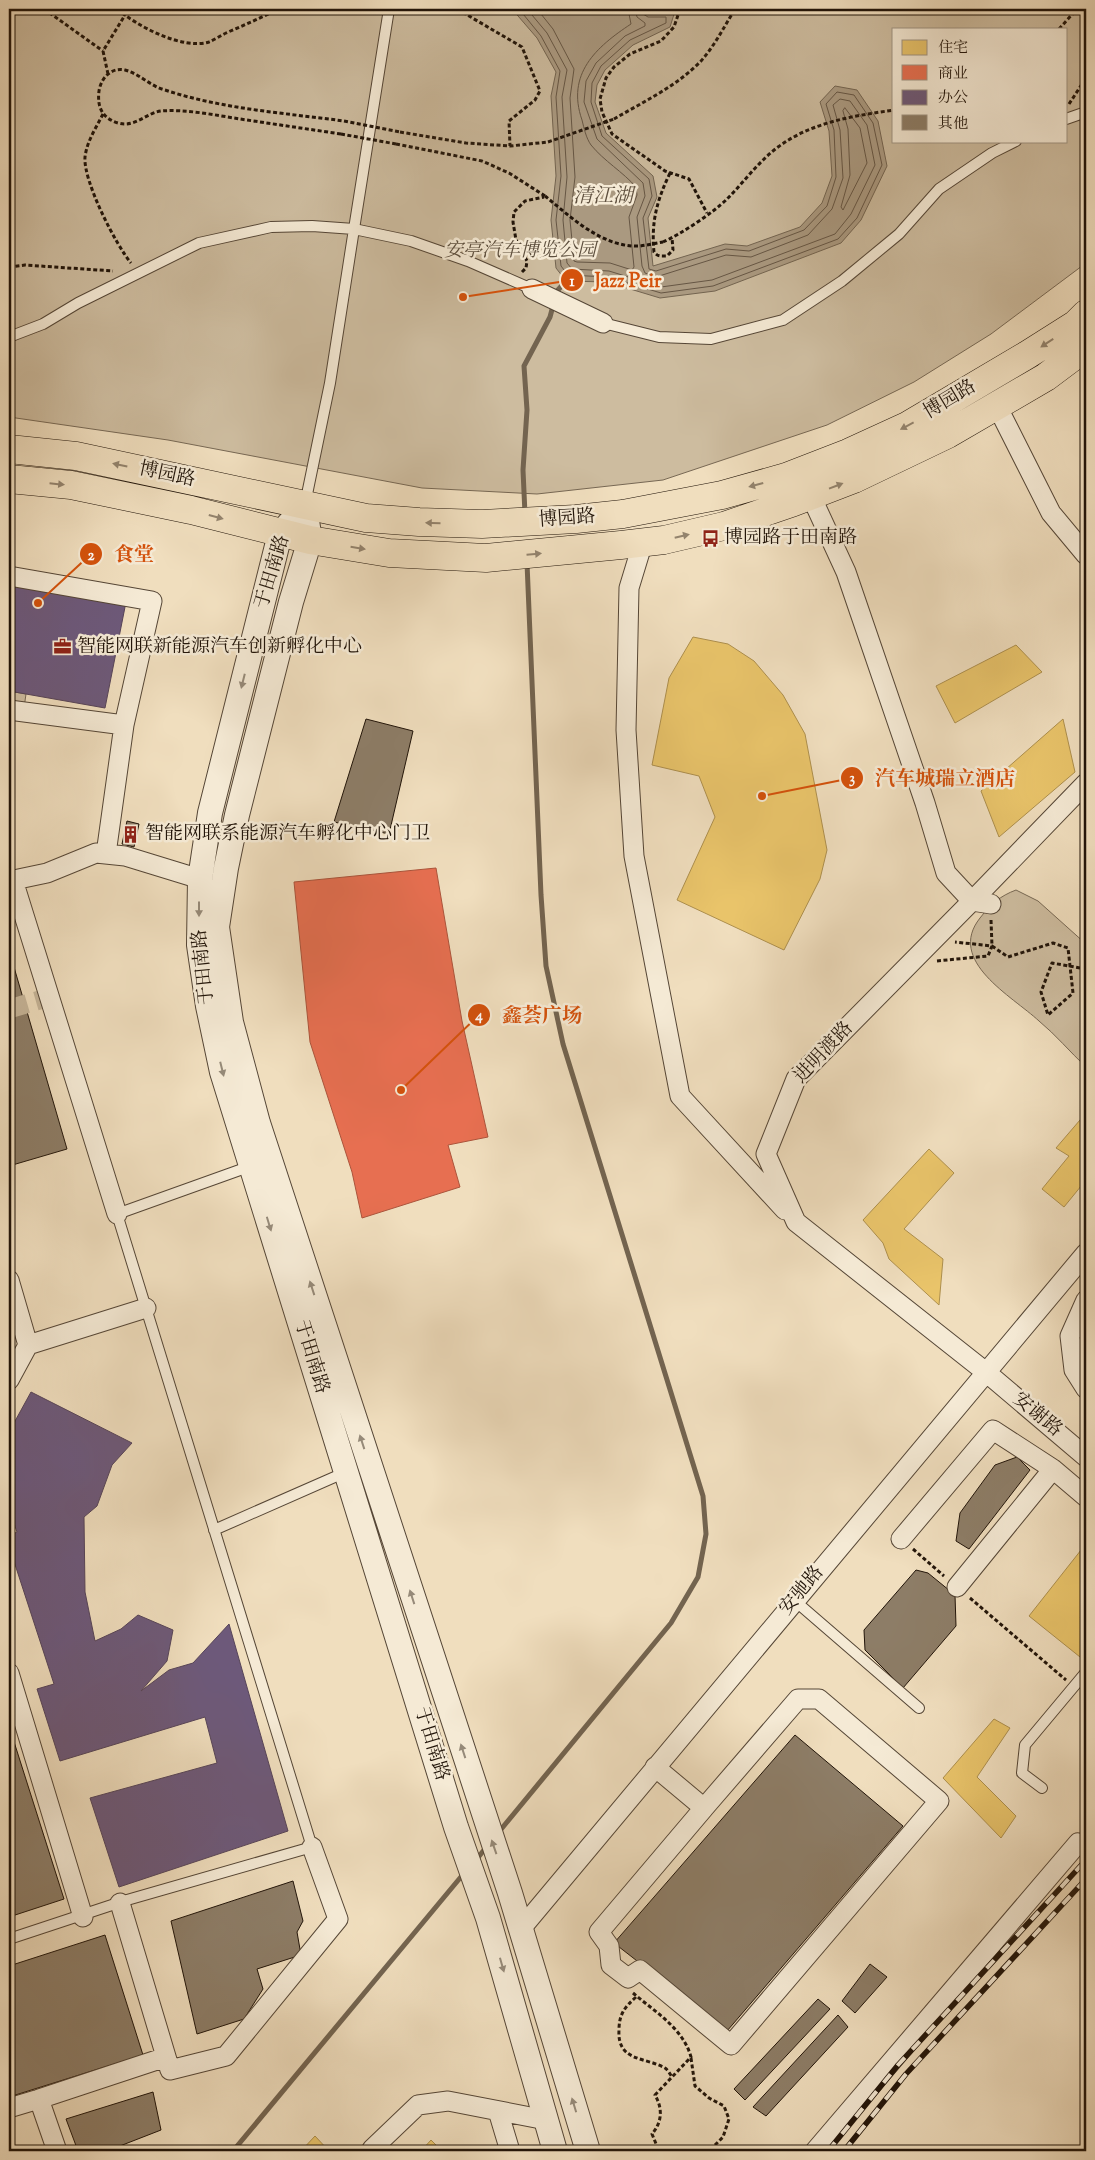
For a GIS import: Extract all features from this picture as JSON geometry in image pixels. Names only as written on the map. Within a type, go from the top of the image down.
[{"type":"main road","name":"博园路","points":[[9,449],[76,456],[366,518],[482,524],[576,519],[649,510],[722,494],[786,477],[848,453],[907,426],[1027,355],[1076,324],[1086,314]]},
{"type":"main road","name":"博园路","points":[[9,479],[71,485],[191,510],[280,534],[389,553],[486,558],[582,550],[664,540],[724,526],[811,496],[900,459],[948,434],[1046,377],[1086,347]]},
{"type":"street","points":[[532,289],[602,323]]},
{"type":"street","points":[[997,406],[1051,514],[1086,555]]},
{"type":"street","points":[[811,496],[846,572],[925,803],[946,873],[972,901],[991,904]]},
{"type":"street","name":"于田南路","points":[[304,506],[280,534],[210,813],[200,879],[199,945],[208,1006],[222,1072],[251,1166],[287,1246],[478,1798],[510,1893],[588,2151]]},
{"type":"street","name":"于田南路","points":[[304,506],[310,540],[291,602],[237,815],[226,868],[217,927],[222,969],[231,1022],[346,1472],[456,1828],[488,1918],[556,2151]]},
{"type":"street","points":[[643,542],[629,588],[626,730],[634,856],[680,1096],[796,1222]]},
{"type":"street","points":[[9,576],[152,601],[124,725],[106,854]]},
{"type":"street","points":[[9,710],[124,725]]},
{"type":"street","name":"进明渡路","points":[[987,1373],[796,1222],[766,1154],[796,1079],[1086,783]]},
{"type":"street","points":[[117,1214],[11,880],[47,873],[96,853],[125,856],[200,879]]},
{"type":"street","name":"安驰路","points":[[520,1930],[1086,1253]]},
{"type":"street","points":[[9,1280],[28,1345]]},
{"type":"street","points":[[1086,1300],[1070,1336],[1074,1370],[1086,1389]]},
{"type":"street","points":[[9,1380],[28,1345],[146,1308]]},
{"type":"street","name":"安谢路","points":[[987,1373],[1086,1457]]},
{"type":"street","points":[[900,1539],[993,1430],[1053,1469],[1086,1497]]},
{"type":"street","points":[[958,1587],[1053,1469]]},
{"type":"street","points":[[9,1673],[83,1916]]},
{"type":"street","points":[[798,1699],[819,1699],[939,1801],[731,2045],[640,1970],[628,1978],[612,1965],[609,1946],[599,1932],[704,1808],[798,1699]]},
{"type":"street","points":[[655,1767],[704,1808]]},
{"type":"street","points":[[815,2151],[1082,1844]]},
{"type":"street","points":[[120,1903],[170,2070],[226,2056],[338,1919],[312,1847]]},
{"type":"street","points":[[9,2108],[166,2057]]},
{"type":"street","points":[[39,2099],[57,2151]]},
{"type":"street","points":[[372,2151],[418,2105],[448,2101],[546,2120]]},
{"type":"street","points":[[498,2110],[510,2151]]},
{"type":"lane","points":[[304,506],[330,383],[389,9]]},
{"type":"lane","points":[[1068,118],[1086,112]]},
{"type":"lane","points":[[602,323],[659,337],[711,339],[783,320],[842,281],[892,240],[939,189],[992,153],[1014,142]]},
{"type":"lane","points":[[9,337],[43,324],[78,303],[199,243],[271,227],[312,226],[354,229],[411,241],[468,261],[532,289]]},
{"type":"lane","points":[[9,1939],[120,1903],[312,1847],[117,1214],[251,1166]]},
{"type":"lane","points":[[214,1530],[346,1472]]},
{"type":"lane","points":[[794,1600],[919,1708]]},
{"type":"lane","points":[[1042,1788],[1022,1773],[1025,1745],[1086,1672]]},
{"type":"path","points":[[44,9],[49,10],[104,51]]},
{"type":"path","points":[[117,9],[152,31],[170,39],[192,44],[208,42],[257,21],[278,9]]},
{"type":"path","points":[[457,9],[522,47],[531,66],[540,91],[535,100],[509,121],[510,146]]},
{"type":"path","points":[[680,9],[674,26],[661,41],[630,54],[614,67],[606,78],[600,99],[602,112],[612,134],[651,162],[688,179],[707,213]]},
{"type":"path","points":[[735,9],[720,36],[700,61],[673,84],[614,119],[548,142],[510,146],[466,143],[344,121],[210,101],[164,90],[134,72],[119,69],[108,74],[100,85],[98,102],[103,114],[118,123],[129,124],[159,111],[206,113],[341,134],[482,161],[509,173],[544,196],[587,230],[603,237],[639,246],[663,242],[672,238],[726,200],[760,163],[778,147],[820,124],[892,110]]},
{"type":"path","points":[[1060,28],[1077,9]]},
{"type":"path","points":[[108,74],[104,51],[125,15]]},
{"type":"path","points":[[1068,106],[1086,78]]},
{"type":"path","points":[[103,114],[88,142],[85,159],[98,207],[110,225],[118,245],[139,273]]},
{"type":"path","points":[[670,172],[664,184],[652,229],[654,252],[660,256],[667,256],[673,250],[672,238]]},
{"type":"path","points":[[513,280],[526,268],[527,261],[516,240],[513,222],[514,212],[525,201],[544,196]]},
{"type":"path","points":[[9,267],[25,265],[139,273]]},
{"type":"path","points":[[920,954],[929,962],[988,956],[992,946],[991,904]]},
{"type":"path","points":[[934,939],[992,946],[1008,956],[1053,943],[1068,948],[1070,966],[1074,993],[1048,1015],[1041,992],[1052,963],[1070,966],[1086,968]]},
{"type":"path","points":[[1086,1015],[1086,1020]]},
{"type":"path","points":[[628,1978],[624,1986],[681,2033],[688,2046],[696,2086],[709,2098],[724,2106],[729,2119],[723,2137],[709,2151]]},
{"type":"path","points":[[636,1996],[624,2007],[619,2021],[618,2038],[626,2053],[666,2069],[672,2078]]},
{"type":"path","points":[[658,2151],[652,2134],[658,2126],[661,2106],[656,2095],[691,2057]]},
{"type":"green space","name":"安亭汽车博览公园","points":[[9,9],[1086,9],[1086,263],[991,334],[914,382],[827,425],[663,480],[537,494],[422,488],[168,440],[9,417]]},
{"type":"green space","points":[[9,691],[26,694],[24,708],[9,705]]},
{"type":"green space","points":[[1016,890],[1038,901],[1086,944],[1086,1067],[1045,1026],[987,976],[977,963],[971,949],[972,934],[980,918],[996,901]]},
{"type":"water","name":"清江湖","points":[[512,9],[641,9],[649,12],[675,11],[670,27],[633,45],[605,70],[597,85],[595,102],[606,133],[653,176],[657,197],[648,218],[653,266],[725,244],[747,246],[800,227],[822,203],[832,176],[829,131],[820,102],[835,86],[857,90],[878,121],[887,166],[861,220],[841,243],[715,291],[660,298],[607,282],[566,281],[556,268],[551,220],[556,176],[551,96],[556,72],[537,38]]},
{"type":"building: 住宅","points":[[693,637],[728,644],[754,661],[783,695],[805,734],[827,850],[820,879],[784,950],[677,900],[715,817],[699,776],[652,765],[669,678]]},
{"type":"building: 住宅","points":[[1016,645],[1042,672],[955,723],[936,686]]},
{"type":"building: 住宅","points":[[1063,719],[1075,772],[999,837],[981,791]]},
{"type":"building: 住宅","points":[[1086,1113],[1086,1180],[1064,1207],[1042,1189],[1069,1156],[1056,1148]]},
{"type":"building: 住宅","points":[[929,1149],[954,1173],[904,1229],[943,1259],[939,1305],[889,1259],[883,1243],[863,1220]]},
{"type":"building: 住宅","points":[[1085,1545],[1086,1610],[1080,1618],[1086,1623],[1085,1661],[1029,1616]]},
{"type":"building: 住宅","points":[[994,1719],[1010,1728],[977,1777],[1016,1816],[1001,1838],[943,1778]]},
{"type":"building: 住宅","points":[[315,2136],[329,2151],[301,2151]]},
{"type":"building: 住宅","points":[[431,2140],[442,2151],[421,2151]]},
{"type":"building: 商业","points":[[436,868],[462,1021],[488,1137],[448,1145],[460,1187],[362,1218],[352,1172],[310,1042],[294,882]]},
{"type":"building: 办公","name":"智能网联新能源汽车创新孵化中心","points":[[9,582],[126,602],[105,708],[9,691]]},
{"type":"building: 办公","points":[[31,1392],[132,1443],[112,1465],[97,1506],[84,1517],[85,1592],[95,1641],[121,1629],[138,1615],[173,1630],[167,1661],[141,1691],[169,1670],[193,1663],[229,1624],[288,1831],[119,1887],[90,1798],[217,1763],[205,1717],[60,1761],[37,1689],[54,1684],[9,1546],[9,1536],[17,1532],[9,1509],[9,1432]]},
{"type":"building: 其他","points":[[366,719],[413,731],[389,834],[334,822]]},
{"type":"building: 其他","name":"智能网联系能源汽车孵化中心门卫","points":[[127,821],[139,824],[134,847],[122,844]]},
{"type":"building: 其他","points":[[9,950],[67,1149],[9,1166]]},
{"type":"building: 其他","points":[[1017,1457],[1030,1470],[969,1549],[956,1541],[960,1513],[995,1465]]},
{"type":"building: 其他","points":[[916,1570],[928,1573],[955,1595],[956,1626],[903,1688],[865,1650],[864,1630]]},
{"type":"building: 其他","points":[[9,1726],[64,1899],[9,1917]]},
{"type":"building: 其他","points":[[795,1735],[903,1826],[727,2031],[614,1943]]},
{"type":"building: 其他","points":[[293,1881],[303,1921],[297,1932],[301,1955],[257,1969],[263,1989],[244,2019],[197,2034],[171,1921]]},
{"type":"building: 其他","points":[[105,1935],[143,2055],[9,2097],[9,1966]]},
{"type":"building: 其他","points":[[870,1964],[887,1977],[855,2013],[842,2001]]},
{"type":"building: 其他","points":[[818,1999],[830,2009],[745,2100],[734,2089]]},
{"type":"building: 其他","points":[[838,2015],[848,2027],[766,2116],[753,2107]]},
{"type":"building: 其他","points":[[153,2092],[161,2130],[107,2151],[78,2151],[66,2119]]},
{"type":"waterway","points":[[525,514],[523,470],[527,410],[524,366],[550,317],[557,291],[566,281]]},
{"type":"waterway","points":[[498,1833],[671,1623],[698,1577],[706,1534],[703,1496],[563,1044],[546,966],[541,895],[527,563]]},
{"type":"waterway","points":[[476,1860],[488,1845]]},
{"type":"waterway","points":[[233,2151],[465,1872]]},
{"type":"tunnel","points":[[9,1009],[50,997]]},
{"type":"railway","points":[[828,2151],[898,2065],[1086,1860]]},
{"type":"railway","points":[[844,2151],[906,2074],[1086,1879]]},
{"type":"place","name":"Jazz Peir","points":[[463,297]]},
{"type":"place","name":"博园路于田南路","points":[[710,538]]},
{"type":"place","name":"食堂","points":[[38,603]]},
{"type":"place","name":"智能网联新能源汽车创新孵化中心","points":[[63,647]]},
{"type":"place","name":"汽车城瑞立酒店","points":[[762,796]]},
{"type":"place","name":"智能网联系能源汽车孵化中心门卫","points":[[131,834]]},
{"type":"place","name":"鑫荟广场","points":[[401,1090]]}]
